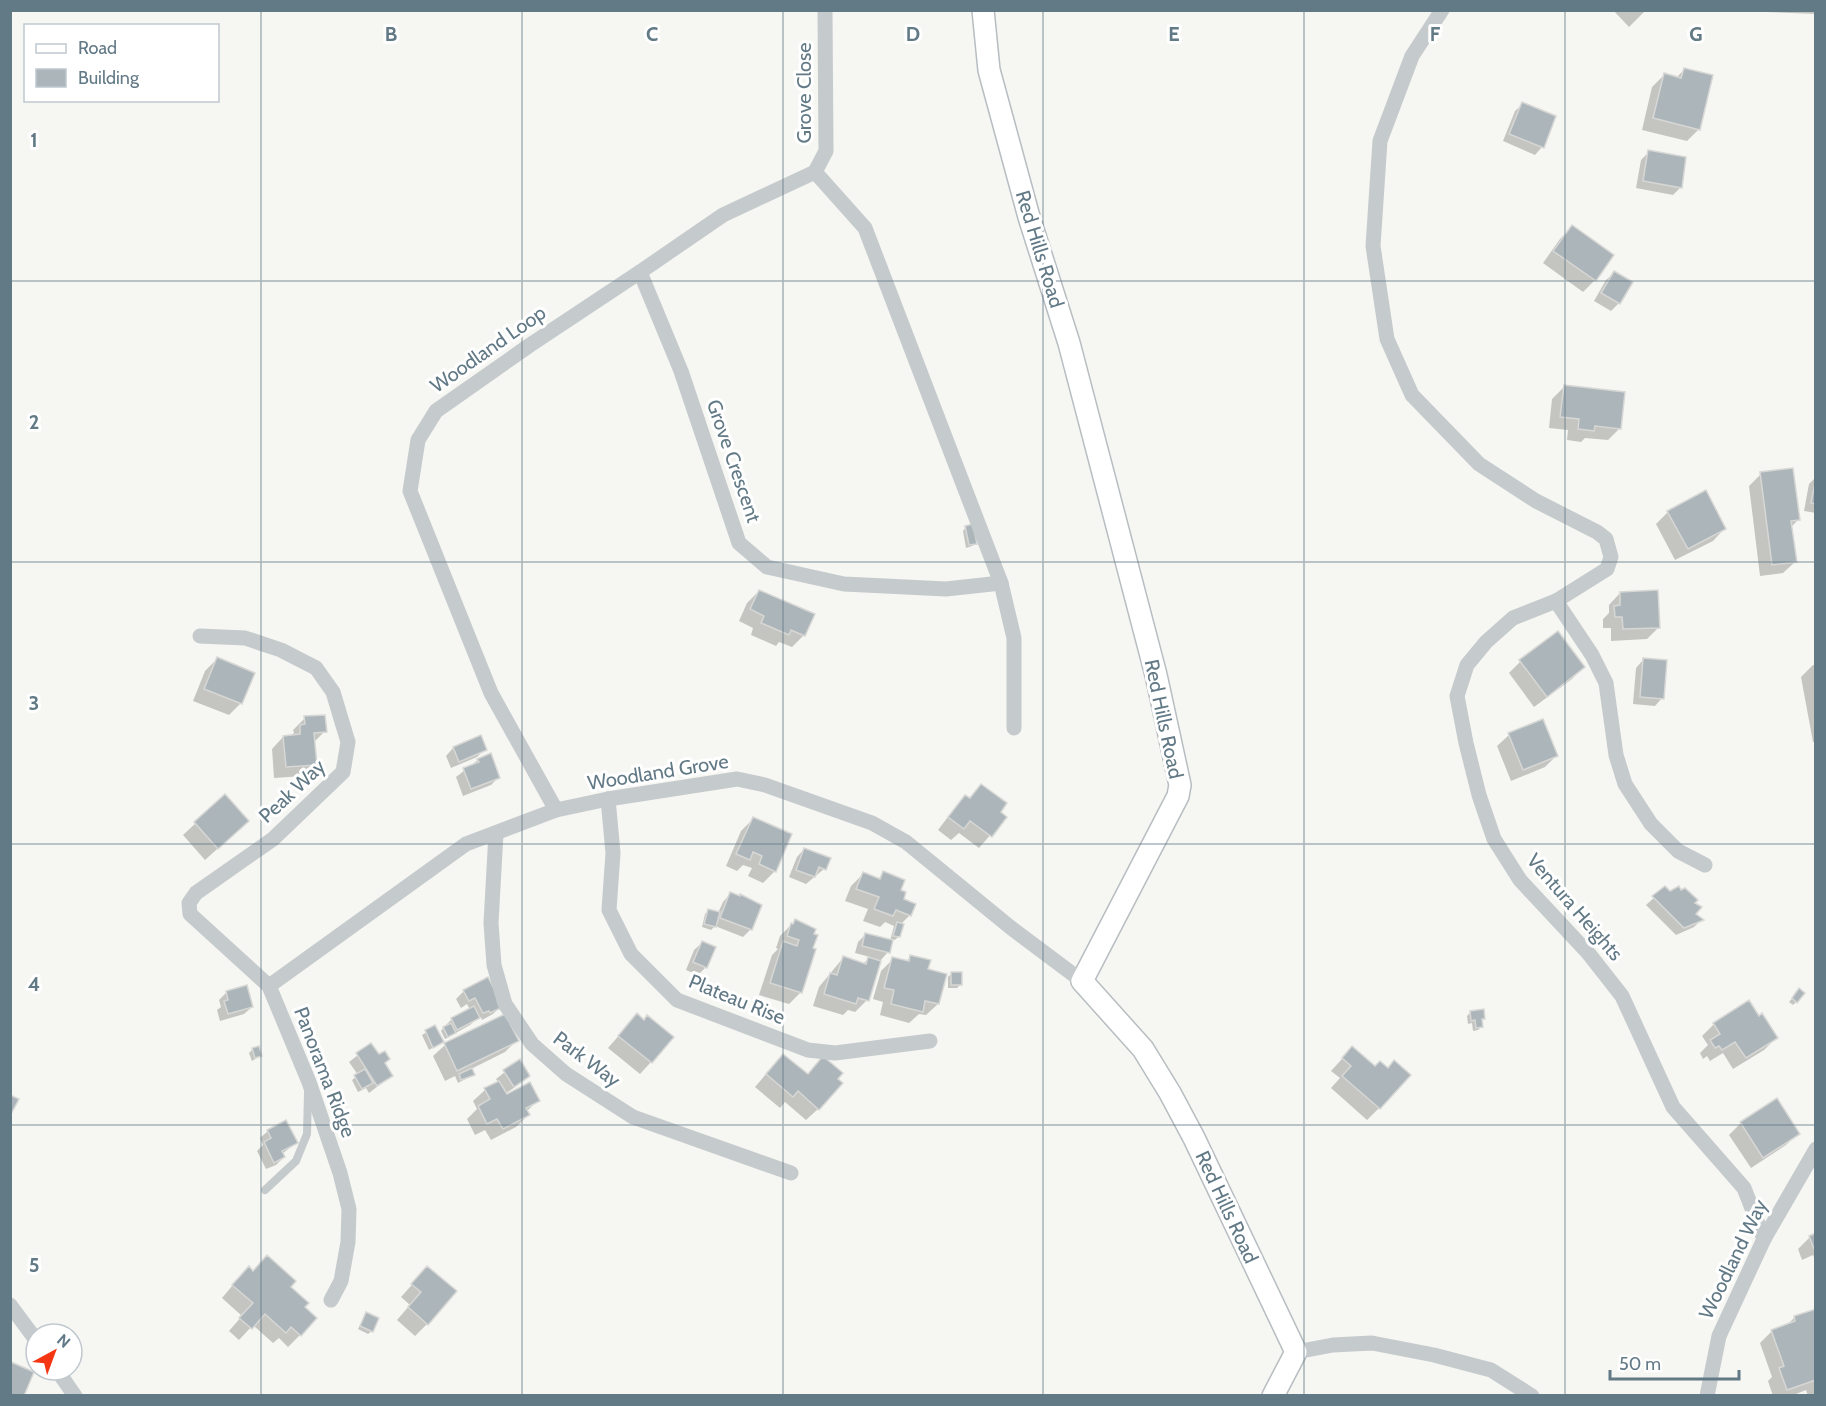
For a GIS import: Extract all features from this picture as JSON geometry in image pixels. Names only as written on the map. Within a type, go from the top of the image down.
[{"type":"main road","name":"Red Hills Road","points":[[983,10],[989,70],[1029,217],[1068,344],[1156,675],[1180,785],[1178,796],[1082,981],[1143,1049],[1170,1093],[1194,1138],[1296,1352]]},
{"type":"main road","points":[[1273,1395],[1296,1352]]},
{"type":"street","name":"Grove Close","points":[[815,172],[826,151],[825,10]]},
{"type":"street","name":"Ventura Heights","points":[[1442,10],[1412,56],[1380,141],[1373,246],[1387,339],[1412,395],[1479,464],[1536,501],[1597,532],[1606,539],[1611,557],[1607,569],[1556,601],[1513,618],[1486,642],[1467,665],[1457,696],[1479,795],[1494,839],[1520,880],[1589,954],[1622,996],[1673,1107],[1743,1188],[1764,1239]]},
{"type":"street","name":"Woodland Loop","points":[[556,810],[490,693],[410,491],[418,440],[436,411],[530,345],[723,215],[815,172]]},
{"type":"street","points":[[815,172],[865,228],[1001,583],[1014,638],[1014,728]]},
{"type":"street","name":"Grove Crescent","points":[[640,272],[681,370],[739,543],[767,567],[844,584],[946,590],[1001,583]]},
{"type":"street","points":[[1556,601],[1592,655],[1606,683],[1616,755],[1625,784],[1651,824],[1678,851],[1705,865]]},
{"type":"street","name":"Peak Way","points":[[196,893],[273,839],[343,772],[348,742],[333,692],[316,668],[281,650],[245,638],[200,636]]},
{"type":"street","name":"Woodland Grove","points":[[270,986],[466,844],[556,810],[608,799],[736,779],[765,784],[873,823],[906,842],[1010,927],[1082,981]]},
{"type":"street","name":"Plateau Rise","points":[[608,799],[613,853],[609,910],[631,954],[677,1000],[808,1050],[835,1053],[930,1041]]},
{"type":"street","name":"Park Way","points":[[496,833],[491,923],[494,965],[505,1005],[532,1044],[566,1074],[633,1117],[791,1173]]},
{"type":"street","name":"Panorama Ridge","points":[[196,893],[189,903],[190,914],[270,986],[309,1083],[340,1173],[349,1209],[348,1242],[341,1281],[331,1300]]},
{"type":"street","name":"Woodland Way","points":[[1707,1395],[1719,1336],[1764,1239],[1815,1149]]},
{"type":"street","points":[[10,1305],[24,1324]]},
{"type":"street","points":[[1296,1352],[1333,1345],[1382,1345],[1434,1355],[1491,1370],[1532,1395]]},
{"type":"street","points":[[66,1382],[75,1395]]},
{"type":"lane","points":[[265,1190],[296,1161],[308,1134],[309,1083]]},
{"type":"building","points":[[1684,68],[1713,75],[1700,130],[1653,118],[1664,73],[1681,78]]},
{"type":"building","points":[[1522,102],[1556,116],[1544,148],[1509,134]]},
{"type":"building","points":[[1648,150],[1686,157],[1682,188],[1643,181]]},
{"type":"building","points":[[1572,225],[1614,255],[1596,281],[1553,251]]},
{"type":"building","points":[[1614,271],[1633,282],[1620,304],[1601,293]]},
{"type":"building","points":[[1564,385],[1625,392],[1621,429],[1595,426],[1594,431],[1578,429],[1579,419],[1560,417]]},
{"type":"building","points":[[1793,468],[1800,520],[1791,521],[1797,562],[1772,565],[1760,472]]},
{"type":"building","points":[[1816,478],[1816,504],[1811,503]]},
{"type":"building","points":[[1706,490],[1726,529],[1688,549],[1667,511]]},
{"type":"building","points":[[973,524],[977,544],[969,545],[965,526]]},
{"type":"building","points":[[759,590],[815,614],[805,636],[791,630],[789,635],[761,623],[764,616],[750,609]]},
{"type":"building","points":[[1658,590],[1660,628],[1623,629],[1622,617],[1615,617],[1614,606],[1620,605],[1620,592]]},
{"type":"building","points":[[1558,631],[1585,667],[1547,697],[1519,660]]},
{"type":"building","points":[[217,657],[255,673],[242,704],[204,689]]},
{"type":"building","points":[[1643,658],[1667,660],[1664,699],[1640,697]]},
{"type":"building","points":[[325,715],[327,732],[314,733],[317,765],[286,767],[283,736],[300,734],[300,725],[305,724],[304,716]]},
{"type":"building","points":[[1543,719],[1558,756],[1523,770],[1508,733]]},
{"type":"building","points":[[481,735],[487,750],[459,762],[453,747]]},
{"type":"building","points":[[491,753],[500,778],[471,789],[463,768],[479,762],[477,759]]},
{"type":"building","points":[[981,784],[1007,803],[1001,812],[1007,817],[992,837],[970,821],[964,829],[948,817],[965,795],[970,798]]},
{"type":"building","points":[[225,794],[249,821],[218,849],[194,822]]},
{"type":"building","points":[[753,817],[792,834],[776,872],[759,864],[762,856],[753,852],[750,860],[736,854]]},
{"type":"building","points":[[804,848],[831,858],[826,870],[819,867],[815,877],[796,870]]},
{"type":"building","points":[[883,871],[905,880],[901,890],[906,892],[904,899],[916,904],[911,916],[896,910],[893,916],[874,909],[879,897],[856,889],[863,872],[880,879]]},
{"type":"building","points":[[1665,886],[1670,891],[1679,886],[1681,890],[1685,888],[1698,900],[1695,903],[1702,907],[1696,914],[1704,920],[1684,928],[1652,896]]},
{"type":"building","points":[[730,892],[740,896],[740,894],[762,905],[752,930],[720,918]]},
{"type":"building","points":[[708,909],[720,912],[716,927],[704,924]]},
{"type":"building","points":[[795,919],[816,929],[814,934],[818,935],[802,993],[770,983],[783,941],[797,946],[799,940],[787,936],[791,923],[793,924]]},
{"type":"building","points":[[897,922],[904,924],[900,937],[893,936]]},
{"type":"building","points":[[865,933],[893,940],[890,953],[862,946]]},
{"type":"building","points":[[702,941],[716,947],[707,968],[693,962]]},
{"type":"building","points":[[910,955],[931,960],[928,969],[947,974],[939,1004],[925,1001],[923,1012],[891,1004],[894,990],[884,988],[892,957],[909,961]]},
{"type":"building","points":[[843,956],[866,964],[868,957],[881,961],[869,1001],[858,998],[856,1004],[824,994],[830,973],[837,975]]},
{"type":"building","points":[[951,972],[962,972],[962,985],[951,985]]},
{"type":"building","points":[[488,977],[503,1007],[490,1013],[489,1011],[483,1013],[475,998],[469,1001],[463,990]]},
{"type":"building","points":[[247,985],[253,1007],[228,1014],[224,1001],[228,1000],[226,991]]},
{"type":"building","points":[[1799,988],[1805,993],[1797,1003],[1792,998]]},
{"type":"building","points":[[1749,1000],[1759,1016],[1762,1013],[1778,1038],[1746,1058],[1735,1042],[1722,1050],[1719,1046],[1715,1048],[1710,1040],[1720,1034],[1713,1023]]},
{"type":"building","points":[[474,1006],[480,1018],[457,1030],[451,1018]]},
{"type":"building","points":[[1484,1009],[1483,1027],[1476,1028],[1475,1020],[1471,1021],[1470,1011]]},
{"type":"building","points":[[637,1013],[644,1020],[647,1015],[674,1037],[652,1063],[618,1036]]},
{"type":"building","points":[[505,1014],[519,1041],[457,1071],[444,1043]]},
{"type":"building","points":[[451,1023],[456,1033],[448,1037],[443,1027]]},
{"type":"building","points":[[435,1025],[444,1042],[433,1048],[425,1030]]},
{"type":"building","points":[[371,1043],[379,1054],[385,1051],[390,1059],[385,1063],[393,1076],[377,1086],[356,1053]]},
{"type":"building","points":[[259,1046],[262,1056],[255,1058],[252,1048]]},
{"type":"building","points":[[1352,1046],[1375,1066],[1380,1061],[1388,1068],[1394,1060],[1411,1075],[1380,1109],[1342,1076],[1351,1066],[1342,1058]]},
{"type":"building","points":[[783,1054],[808,1074],[823,1056],[843,1073],[838,1079],[843,1083],[819,1110],[798,1091],[793,1097],[766,1074]]},
{"type":"building","points":[[520,1059],[530,1076],[514,1087],[503,1070]]},
{"type":"building","points":[[472,1068],[475,1075],[461,1080],[459,1074]]},
{"type":"building","points":[[365,1069],[373,1083],[362,1089],[354,1075]]},
{"type":"building","points":[[499,1081],[507,1094],[530,1082],[540,1101],[526,1108],[530,1115],[503,1129],[497,1119],[487,1124],[478,1106],[490,1099],[484,1088]]},
{"type":"building","points":[[10,1095],[19,1099],[10,1116]]},
{"type":"building","points":[[1777,1098],[1800,1134],[1763,1158],[1740,1122]]},
{"type":"building","points":[[286,1120],[298,1143],[282,1151],[285,1157],[274,1163],[264,1142],[271,1138],[267,1130]]},
{"type":"building","points":[[1816,1233],[1816,1248],[1814,1249],[1809,1236]]},
{"type":"building","points":[[267,1255],[296,1281],[291,1287],[309,1303],[305,1307],[317,1318],[301,1336],[291,1327],[286,1333],[265,1314],[252,1329],[239,1318],[253,1303],[232,1285],[249,1266],[253,1271]]},
{"type":"building","points":[[427,1266],[457,1291],[428,1325],[408,1307],[421,1292],[411,1284]]},
{"type":"building","points":[[1816,1309],[1816,1380],[1787,1390],[1779,1368],[1784,1366],[1771,1330],[1795,1321],[1794,1316]]},
{"type":"building","points":[[366,1312],[379,1318],[373,1332],[360,1326]]},
{"type":"building","points":[[11,1362],[24,1368],[24,1382],[30,1382],[24,1396],[10,1396]]}]
